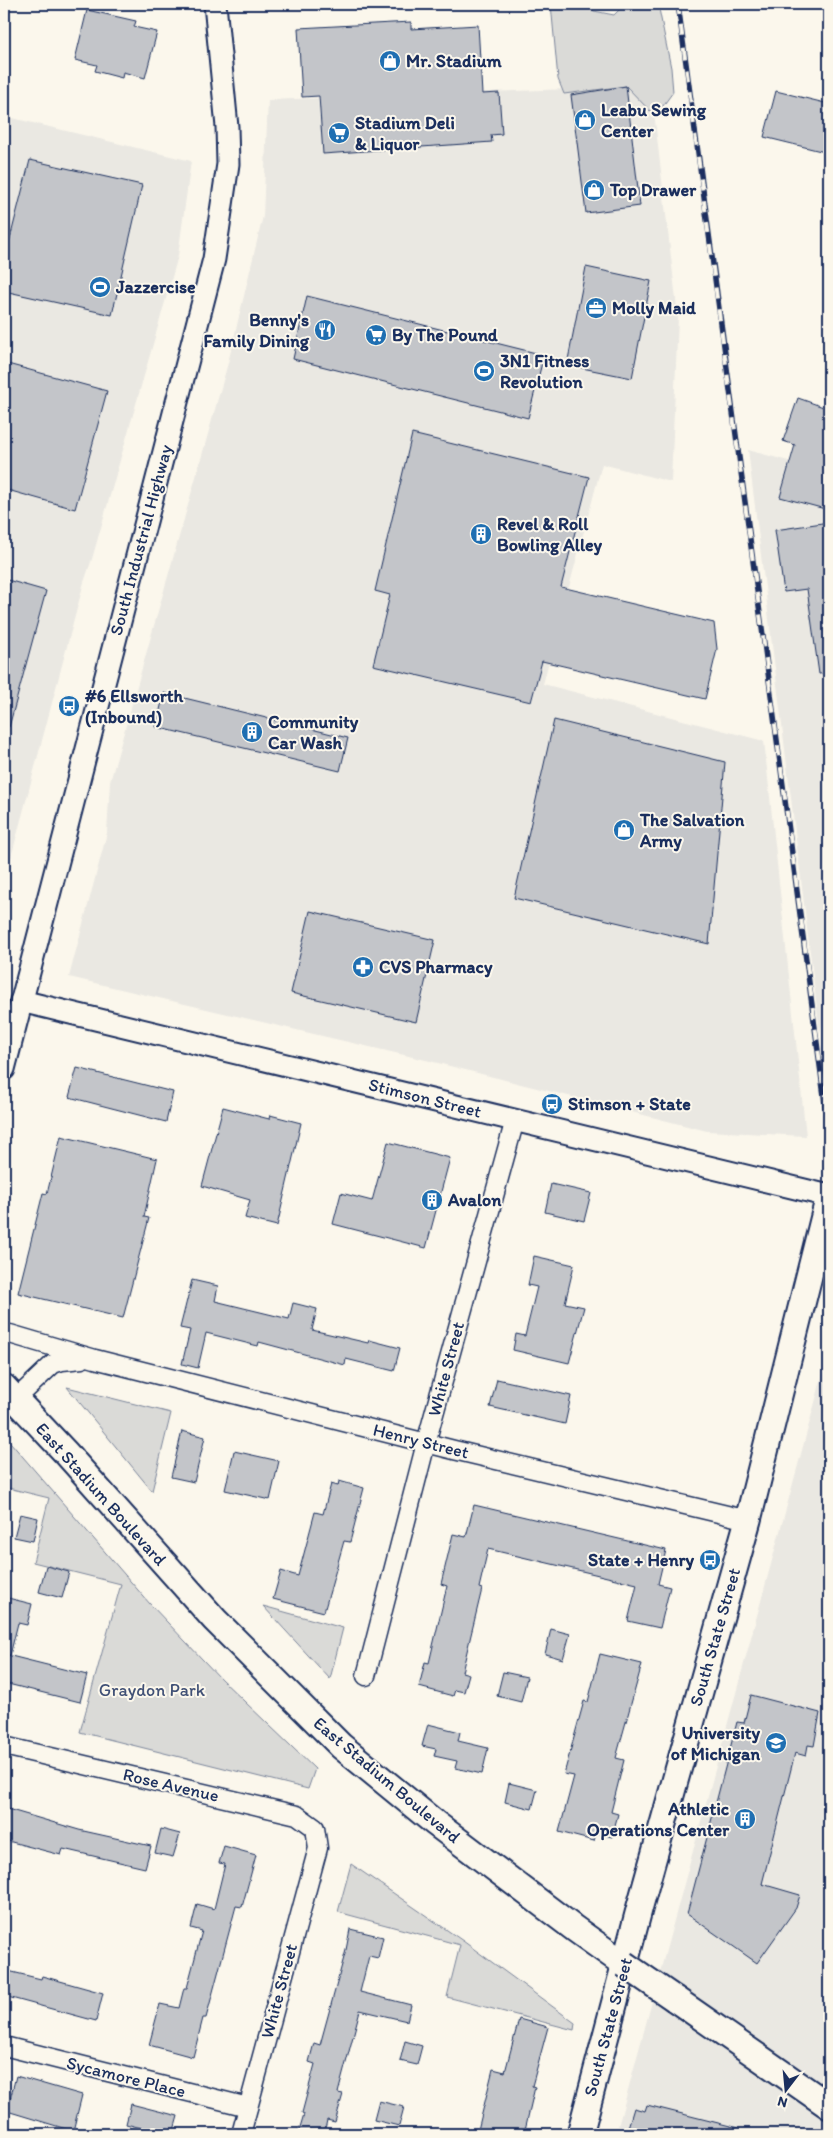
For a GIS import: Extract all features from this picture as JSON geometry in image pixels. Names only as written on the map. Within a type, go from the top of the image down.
[{"type":"main road","name":"South State Street","points":[[580,2134],[638,1915],[748,1520],[829,1196]]},
{"type":"main road","name":"East Stadium Boulevard","points":[[10,1393],[66,1452],[214,1620],[341,1746],[436,1823],[575,1929],[829,2106]]},
{"type":"street","name":"South Industrial Highway","points":[[4,1069],[20,1001],[214,259],[228,164],[227,127],[215,4]]},
{"type":"street","name":"Stimson Street","points":[[20,1001],[829,1196]]},
{"type":"street","name":"White Street","points":[[366,1676],[426,1442],[515,1120]]},
{"type":"street","name":"Henry Street","points":[[4,1334],[10,1334],[95,1359],[426,1442],[748,1520]]},
{"type":"street","name":"Henry Street","points":[[10,1393],[62,1360],[95,1359]]},
{"type":"street","name":"Rose Avenue","points":[[4,1746],[297,1815],[315,1828],[318,1848]]},
{"type":"street","name":"White Street","points":[[241,2134],[318,1848]]},
{"type":"street","name":"Sycamore Place","points":[[4,2046],[248,2107]]},
{"type":"shaded area","points":[[651,86],[678,317],[671,482],[602,464],[543,684],[764,741],[806,1136],[707,1131],[430,1061],[69,977],[107,833],[110,782],[228,363],[263,216],[268,100]]},
{"type":"shaded area","points":[[4,116],[191,161],[178,256],[84,582],[4,884]]},
{"type":"shaded area","points":[[748,450],[829,472],[829,997],[820,1033]]},
{"type":"shaded area","name":"University of Michigan","points":[[829,1351],[829,2134],[616,2134]]},
{"type":"green space","points":[[551,4],[585,4],[594,11],[614,15],[622,7],[620,4],[658,4],[671,68],[673,92],[660,110],[650,111],[626,86],[564,94],[558,79]]},
{"type":"green space","points":[[67,1387],[171,1413],[152,1491]]},
{"type":"green space","name":"Graydon Park","points":[[4,1435],[150,1604],[221,1679],[315,1769],[308,1789],[80,1732],[121,1584],[33,1562],[49,1498],[4,1487]]},
{"type":"green space","points":[[263,1606],[343,1628],[330,1679]]},
{"type":"green space","points":[[351,1864],[463,1941],[575,2023],[574,2030],[447,1997],[460,1945],[338,1912]]},
{"type":"building","points":[[87,10],[136,21],[134,27],[157,32],[145,78],[123,72],[122,78],[95,71],[97,65],[75,60]]},
{"type":"building","points":[[411,22],[411,29],[478,25],[482,94],[499,93],[502,134],[491,135],[492,142],[323,154],[319,96],[302,97],[298,28]]},
{"type":"building","points":[[626,86],[640,206],[586,213],[571,95]]},
{"type":"building","points":[[776,91],[829,104],[829,153],[764,137]]},
{"type":"building","points":[[30,160],[142,185],[112,315],[4,291],[4,262]]},
{"type":"building","points":[[586,267],[651,281],[632,378],[567,365]]},
{"type":"building","points":[[307,296],[544,355],[528,418],[293,359]]},
{"type":"building","points":[[4,363],[107,391],[75,509],[4,489]]},
{"type":"building","points":[[798,398],[829,409],[829,510],[780,497],[795,445],[783,441]]},
{"type":"building","name":"Revel & Roll Bowling Alley","points":[[412,434],[589,477],[561,587],[714,623],[717,649],[705,699],[542,661],[531,702],[373,665],[390,595],[375,591]]},
{"type":"building","points":[[829,522],[829,673],[819,674],[807,589],[784,592],[775,530]]},
{"type":"building","points":[[4,579],[46,591],[9,727],[4,726]]},
{"type":"building","name":"Community Car Wash","points":[[164,693],[348,738],[340,771],[156,727]]},
{"type":"building","name":"The Salvation Army","points":[[554,720],[725,762],[709,944],[514,898]]},
{"type":"building","name":"CVS Pharmacy","points":[[310,911],[435,940],[416,1022],[291,993]]},
{"type":"building","points":[[77,1068],[173,1092],[166,1122],[69,1097]]},
{"type":"building","points":[[223,1107],[269,1119],[270,1115],[301,1123],[277,1226],[245,1218],[250,1200],[202,1186]]},
{"type":"building","points":[[61,1136],[157,1159],[144,1217],[149,1218],[123,1318],[18,1293],[43,1193],[47,1194]]},
{"type":"building","points":[[388,1142],[450,1158],[426,1248],[333,1224],[341,1193],[372,1201]]},
{"type":"building","points":[[551,1184],[591,1193],[584,1221],[545,1212]]},
{"type":"building","points":[[534,1256],[574,1265],[565,1303],[584,1307],[569,1363],[513,1350],[516,1334],[525,1336],[537,1287],[528,1285]]},
{"type":"building","points":[[192,1280],[218,1286],[215,1301],[289,1319],[293,1303],[317,1309],[312,1330],[368,1343],[369,1340],[400,1348],[394,1371],[346,1359],[345,1365],[259,1342],[258,1346],[206,1333],[198,1368],[182,1364],[190,1330],[180,1328]]},
{"type":"building","points":[[497,1379],[571,1396],[565,1424],[490,1407]]},
{"type":"building","points":[[182,1431],[205,1437],[194,1482],[171,1477]]},
{"type":"building","points":[[234,1451],[279,1461],[270,1500],[225,1490]]},
{"type":"building","points":[[339,1481],[364,1488],[350,1542],[344,1541],[324,1612],[273,1599],[281,1571],[298,1576],[315,1512],[323,1514],[331,1484],[338,1486]]},
{"type":"building","points":[[474,1505],[666,1550],[658,1584],[670,1587],[660,1628],[628,1621],[637,1584],[488,1549],[479,1588],[482,1589],[462,1672],[469,1674],[464,1692],[455,1690],[453,1696],[419,1687],[425,1662],[429,1663],[447,1586],[441,1584],[453,1534],[466,1537]]},
{"type":"building","points":[[20,1514],[38,1518],[33,1541],[14,1537]]},
{"type":"building","points":[[46,1566],[69,1572],[62,1598],[39,1592]]},
{"type":"building","points":[[4,1597],[32,1604],[27,1625],[18,1623],[10,1655],[7,1655],[87,1675],[80,1702],[4,1683]]},
{"type":"building","points":[[551,1629],[570,1634],[563,1659],[545,1654]]},
{"type":"building","points":[[600,1654],[642,1664],[616,1758],[624,1760],[611,1812],[618,1814],[612,1837],[596,1833],[594,1841],[559,1832],[574,1776],[564,1774],[584,1701],[588,1702]]},
{"type":"building","points":[[503,1672],[527,1677],[521,1702],[497,1696]]},
{"type":"building","name":"Athletic Operations Center","points":[[751,1695],[820,1713],[814,1746],[808,1745],[806,1756],[795,1753],[762,1884],[800,1895],[796,1908],[757,1963],[687,1914],[737,1722],[744,1723]]},
{"type":"building","points":[[428,1724],[460,1732],[458,1741],[488,1748],[482,1774],[455,1768],[457,1761],[434,1756],[436,1749],[422,1746]]},
{"type":"building","points":[[509,1783],[537,1790],[532,1809],[505,1802]]},
{"type":"building","points":[[4,1808],[79,1830],[151,1846],[145,1868],[63,1849],[61,1855],[4,1840]]},
{"type":"building","points":[[161,1829],[180,1834],[173,1857],[155,1853]]},
{"type":"building","points":[[224,1846],[256,1855],[242,1907],[236,1906],[206,2018],[203,2018],[193,2057],[149,2045],[160,2004],[179,2008],[184,1988],[187,1988],[202,1931],[191,1928],[197,1904],[214,1909],[225,1864],[219,1863]]},
{"type":"building","points":[[350,1929],[383,1937],[378,1958],[369,1956],[360,1992],[411,2005],[407,2021],[360,2010],[338,2093],[343,2094],[335,2122],[327,2120],[324,2134],[298,2134],[315,2064],[309,2062],[314,2043],[320,2045]]},
{"type":"building","points":[[4,1970],[41,1979],[42,1976],[103,1993],[96,2021],[4,1996]]},
{"type":"building","points":[[519,2019],[548,2027],[532,2086],[535,2087],[524,2134],[477,2134],[493,2069],[505,2072]]},
{"type":"building","points":[[405,2041],[422,2046],[417,2065],[400,2061]]},
{"type":"building","points":[[16,2076],[82,2095],[73,2131],[7,2111]]},
{"type":"building","points":[[379,2101],[404,2107],[399,2126],[374,2120]]},
{"type":"building","points":[[131,2104],[178,2116],[173,2134],[165,2134],[126,2124]]},
{"type":"building","points":[[647,2105],[738,2128],[737,2134],[626,2134],[634,2108],[645,2111]]},
{"type":"railway","points":[[678,4],[829,1134]]},
{"type":"place","name":"Mr. Stadium","points":[[390,61]]},
{"type":"place","name":"Leabu Sewing Center","points":[[585,120]]},
{"type":"place","name":"Stadium Deli & Liquor","points":[[339,133]]},
{"type":"place","name":"Top Drawer","points":[[594,190]]},
{"type":"place","name":"Jazzercise","points":[[100,287]]},
{"type":"place","name":"Molly Maid","points":[[596,308]]},
{"type":"place","name":"Benny's Family Dining","points":[[325,330]]},
{"type":"place","name":"By The Pound","points":[[376,335]]},
{"type":"place","name":"3N1 Fitness Revolution","points":[[484,371]]},
{"type":"place","name":"Revel & Roll Bowling Alley","points":[[481,534]]},
{"type":"place","name":"#6 Ellsworth (Inbound)","points":[[69,706]]},
{"type":"place","name":"Community Car Wash","points":[[252,732]]},
{"type":"place","name":"The Salvation Army","points":[[624,830]]},
{"type":"place","name":"CVS Pharmacy","points":[[363,967]]},
{"type":"place","name":"Stimson + State","points":[[552,1104]]},
{"type":"place","name":"Avalon","points":[[432,1200]]},
{"type":"place","name":"State + Henry","points":[[710,1560]]},
{"type":"place","name":"University of Michigan","points":[[776,1743]]},
{"type":"place","name":"Athletic Operations Center","points":[[745,1819]]}]
